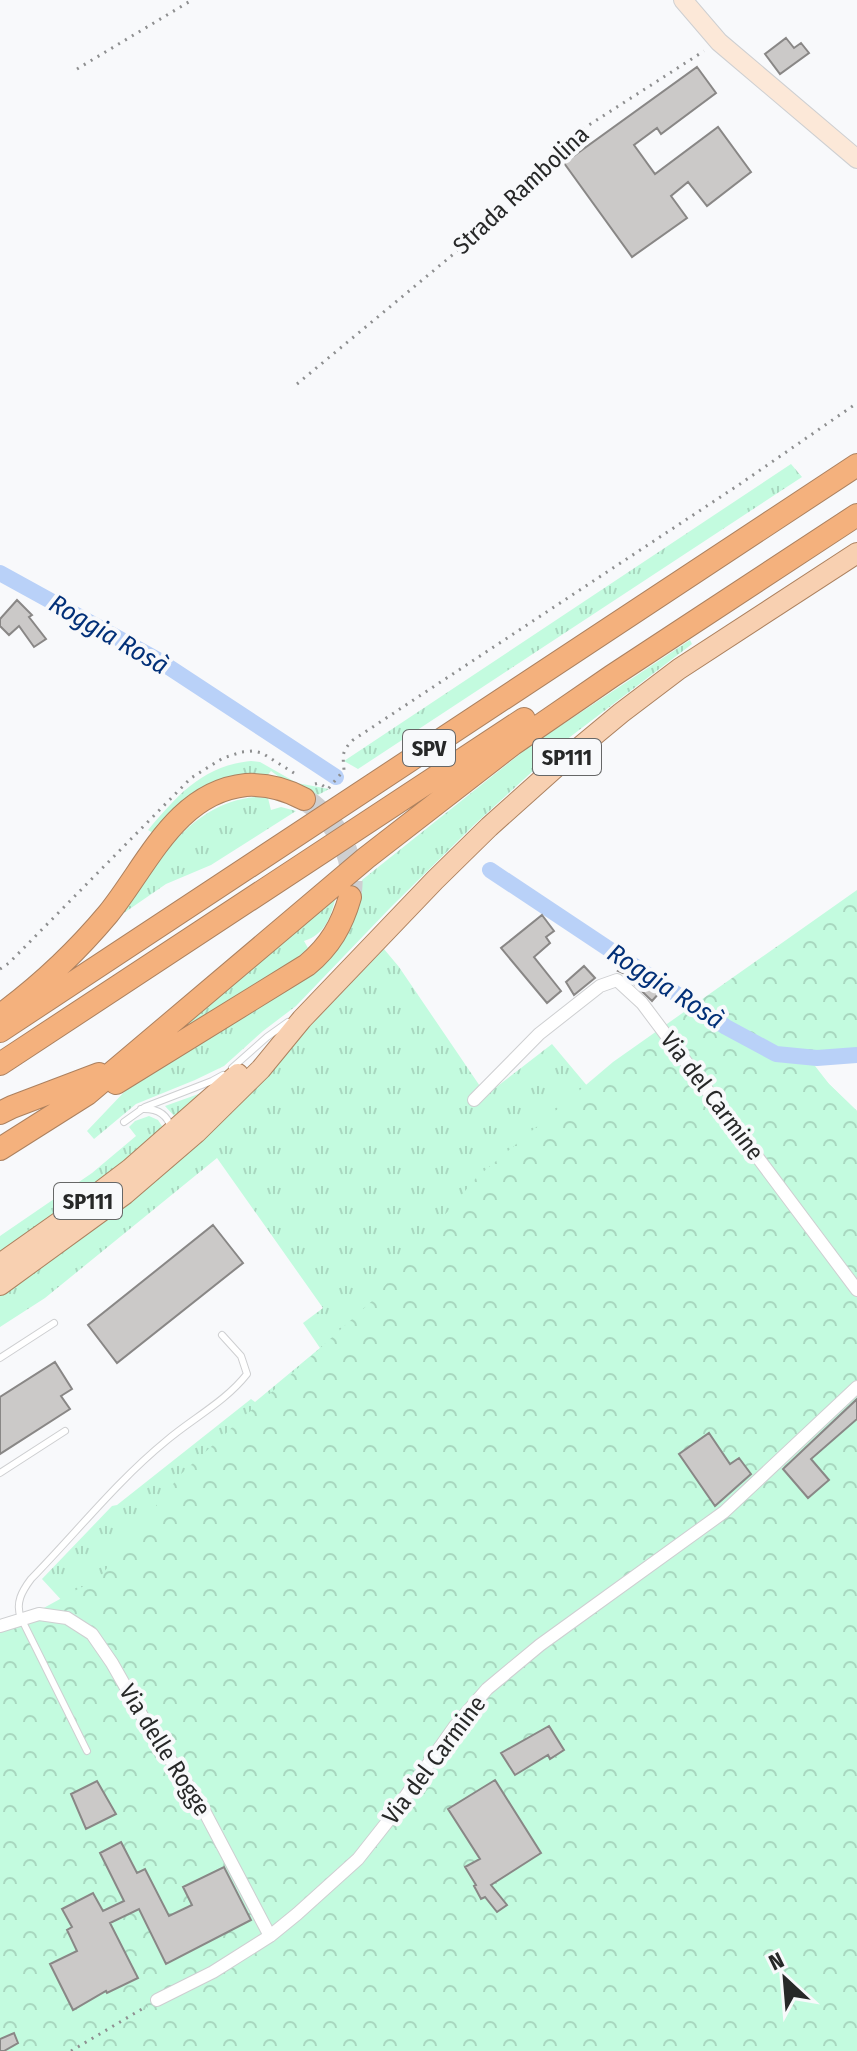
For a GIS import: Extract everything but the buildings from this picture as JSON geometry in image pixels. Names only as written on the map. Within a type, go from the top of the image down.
[{"type":"highway","name":"SPV","points":[[0,1031],[857,465]]},
{"type":"highway","name":"SPV","points":[[0,1064],[857,500]]},
{"type":"highway","points":[[0,1149],[87,1094],[354,868],[480,769],[573,703],[857,515]]},
{"type":"highway","points":[[0,1015],[48,976],[91,934],[168,832],[182,815],[199,802],[220,790],[255,785],[284,790],[304,799]]},
{"type":"highway","points":[[87,1094],[126,1078],[307,965],[332,940],[350,897]]},
{"type":"highway","points":[[0,1113],[118,1067]]},
{"type":"main road","name":"SP111","points":[[3,1272],[92,1220],[178,1150],[261,1069],[309,1012],[435,880],[567,758],[679,669],[857,553]]},
{"type":"main road","name":"SP111","points":[[3,1272],[172,1133],[309,1012]]},
{"type":"street","points":[[683,0],[719,42],[857,159]]},
{"type":"street","name":"Via del Carmine","points":[[474,1100],[539,1034],[600,986],[617,980],[651,1015],[857,1290]]},
{"type":"street","name":"Via del Carmine","points":[[157,2000],[213,1972],[270,1936],[297,1914],[358,1859],[455,1726],[487,1689],[540,1645],[724,1512],[857,1387]]},
{"type":"street","name":"Via delle Rogge","points":[[0,1626],[39,1614],[67,1618],[92,1634],[150,1730],[200,1803],[270,1936]]},
{"type":"lane","points":[[124,1122],[141,1109],[219,1078],[271,1033],[309,1012]]},
{"type":"lane","points":[[125,1183],[169,1146],[172,1139],[168,1120],[163,1114],[153,1109],[141,1109]]},
{"type":"lane","points":[[3,1272],[114,1192]]},
{"type":"lane","points":[[0,1358],[54,1323]]},
{"type":"lane","points":[[87,1751],[21,1618],[19,1599],[31,1579],[142,1463],[165,1441],[236,1388],[247,1374],[241,1356],[222,1335]]},
{"type":"lane","points":[[0,1473],[65,1431]]},
{"type":"path","points":[[77,69],[192,0]]},
{"type":"path","name":"Strada Rambolina","points":[[297,384],[515,203],[575,134],[719,42]]},
{"type":"path","points":[[328,789],[344,770],[342,756],[353,740],[857,403]]},
{"type":"path","points":[[71,2051],[157,2000]]},
{"type":"green space","points":[[791,464],[802,477],[358,769],[344,761]]},
{"type":"green space","points":[[690,640],[692,644],[570,737],[474,825],[296,1006],[224,1066],[136,1104],[94,1139],[87,1131],[155,1064],[333,953],[353,919],[362,880],[530,746]]},
{"type":"green space","points":[[251,761],[260,762],[297,783],[329,789],[318,795],[283,780],[271,771],[265,778],[156,835],[148,830],[192,784],[218,769]]},
{"type":"green space","points":[[268,798],[271,810],[281,807],[296,811],[211,865],[166,884],[118,917],[160,858],[192,825],[231,802]]},
{"type":"green space","points":[[857,890],[857,1058],[812,1062],[857,1111],[857,2051],[0,2051],[0,1632],[100,1577],[181,1474],[372,1301],[476,1178],[613,1062]]},
{"type":"green space","points":[[336,896],[322,929],[304,941],[308,948],[279,974],[183,1033],[179,1026]]},
{"type":"green space","points":[[384,949],[486,1095],[552,1044],[657,1169],[812,1064],[857,1111],[65,1604],[42,1579],[112,1506],[251,1399],[255,1402],[320,1348],[303,1323],[323,1308],[217,1158],[45,1298],[0,1327],[0,1293],[219,1121]]},
{"type":"green space","points":[[207,1091],[176,1118],[165,1106]]},
{"type":"green space","points":[[149,1116],[158,1120],[164,1129],[128,1161],[0,1255],[0,1236],[92,1173],[136,1136],[129,1127],[135,1121]]},
{"type":"waterway","name":"Roggia Rosà","points":[[0,573],[158,660],[336,777]]},
{"type":"waterway","name":"Roggia Rosà","points":[[490,870],[726,1027],[776,1054],[817,1058],[857,1055]]},
{"type":"tunnel","points":[[304,799],[326,817],[342,841],[351,868],[350,897]]}]
